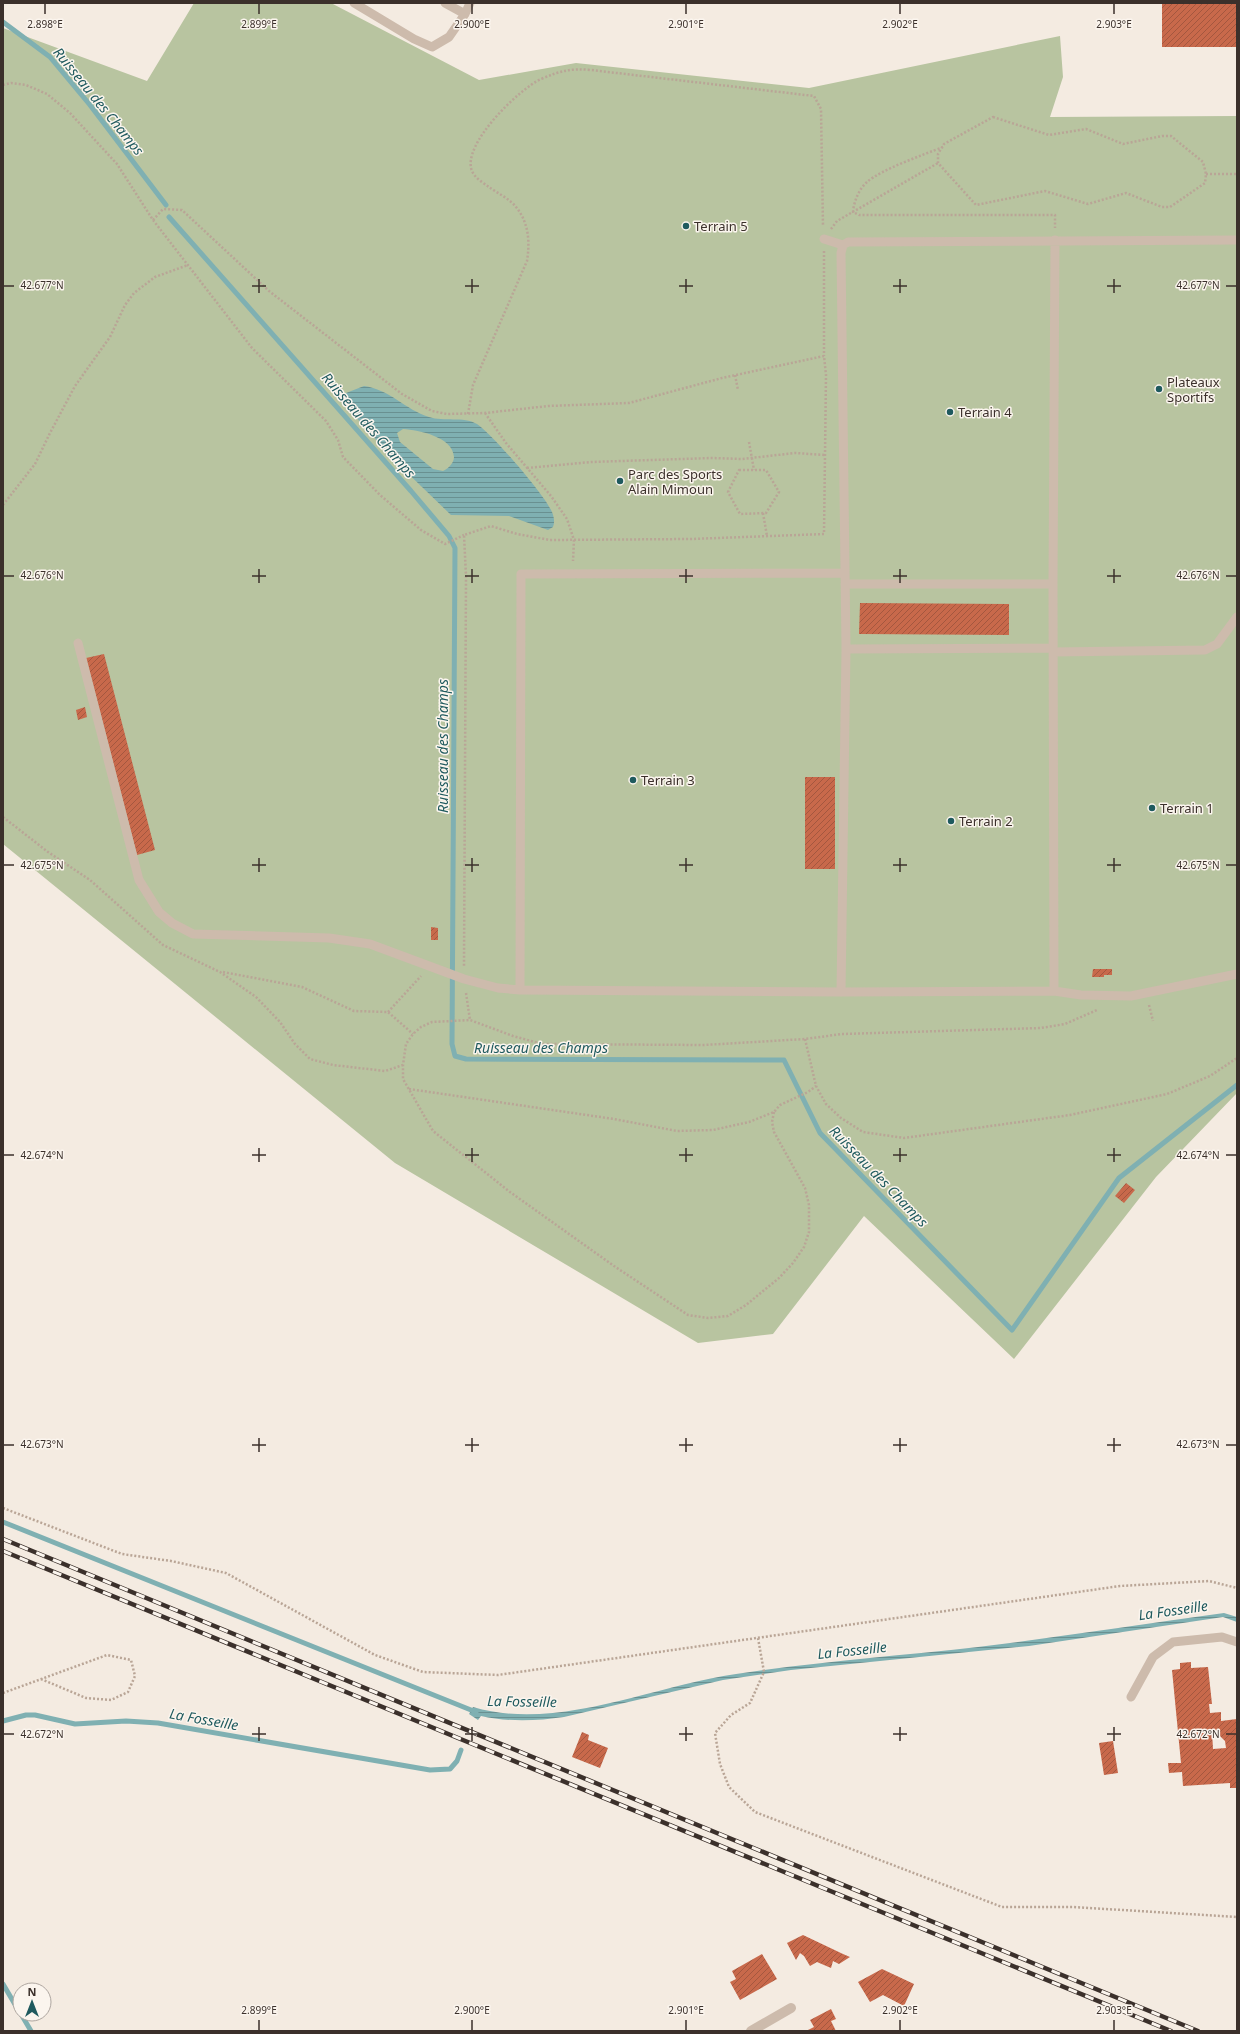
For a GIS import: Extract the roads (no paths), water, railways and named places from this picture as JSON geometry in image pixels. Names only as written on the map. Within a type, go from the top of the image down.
[{"type":"street","points":[[751,2031],[791,2008]]},
{"type":"lane","points":[[354,3],[414,39],[432,47],[449,37],[465,14],[470,3]]},
{"type":"lane","points":[[445,3],[465,14]]},
{"type":"lane","points":[[824,239],[844,244],[848,242],[1237,240]]},
{"type":"lane","points":[[1054,990],[1053,584],[1055,240]]},
{"type":"lane","points":[[841,992],[846,649],[841,253],[844,244]]},
{"type":"lane","points":[[520,990],[521,574],[845,573]]},
{"type":"lane","points":[[845,584],[1053,584]]},
{"type":"lane","points":[[846,649],[1205,650],[1216,644],[1237,617]]},
{"type":"lane","points":[[78,643],[139,880],[159,912],[172,923],[193,934],[329,938],[370,944],[462,978],[498,988],[520,990],[841,992],[1054,990],[1081,995],[1131,996],[1237,974]]},
{"type":"lane","points":[[1131,1696],[1153,1657],[1173,1642],[1222,1637],[1237,1642]]},
{"type":"water","points":[[364,386],[373,388],[429,417],[466,420],[477,424],[505,452],[539,492],[552,512],[554,520],[553,527],[548,530],[509,516],[451,515],[393,459],[346,406],[343,401],[346,393]],"holes":[[[403,429],[426,433],[448,444],[454,457],[450,466],[443,471],[433,469],[400,442],[397,433]]]},
{"type":"water","points":[[1224,1613],[1237,1617],[1237,1622],[1223,1617],[1029,1646],[791,1670],[723,1680],[564,1717],[533,1720],[512,1720],[481,1716],[478,1720],[469,1714],[473,1707],[505,1713],[538,1714],[571,1711],[736,1674],[978,1647]]},
{"type":"waterway","name":"Ruisseau des Champs","points":[[3,22],[50,57],[90,105],[166,205]]},
{"type":"waterway","name":"Ruisseau des Champs","points":[[169,217],[411,491],[449,536],[455,548],[452,1044],[455,1056],[466,1059],[784,1060],[820,1133],[1012,1330],[1119,1178],[1237,1085]]},
{"type":"waterway","points":[[3,1522],[476,1712]]},
{"type":"waterway","name":"La Fosseille","points":[[3,1721],[26,1715],[35,1715],[75,1724],[126,1721],[158,1723],[430,1770],[450,1769],[457,1761],[461,1750]]},
{"type":"waterway","points":[[3,1984],[12,1999]]},
{"type":"waterway","points":[[26,2022],[31,2031]]},
{"type":"railway","points":[[3,1539],[1198,2031]]},
{"type":"railway","points":[[3,1551],[1171,2031]]},
{"type":"place","name":"Terrain 5","points":[[686,226]]},
{"type":"place","name":"Plateaux Sportifs","points":[[1159,389]]},
{"type":"place","name":"Terrain 4","points":[[950,412]]},
{"type":"place","name":"Parc des Sports Alain Mimoun","points":[[620,481]]},
{"type":"place","name":"Terrain 3","points":[[633,780]]},
{"type":"place","name":"Terrain 1","points":[[1152,808]]},
{"type":"place","name":"Terrain 2","points":[[951,821]]}]
